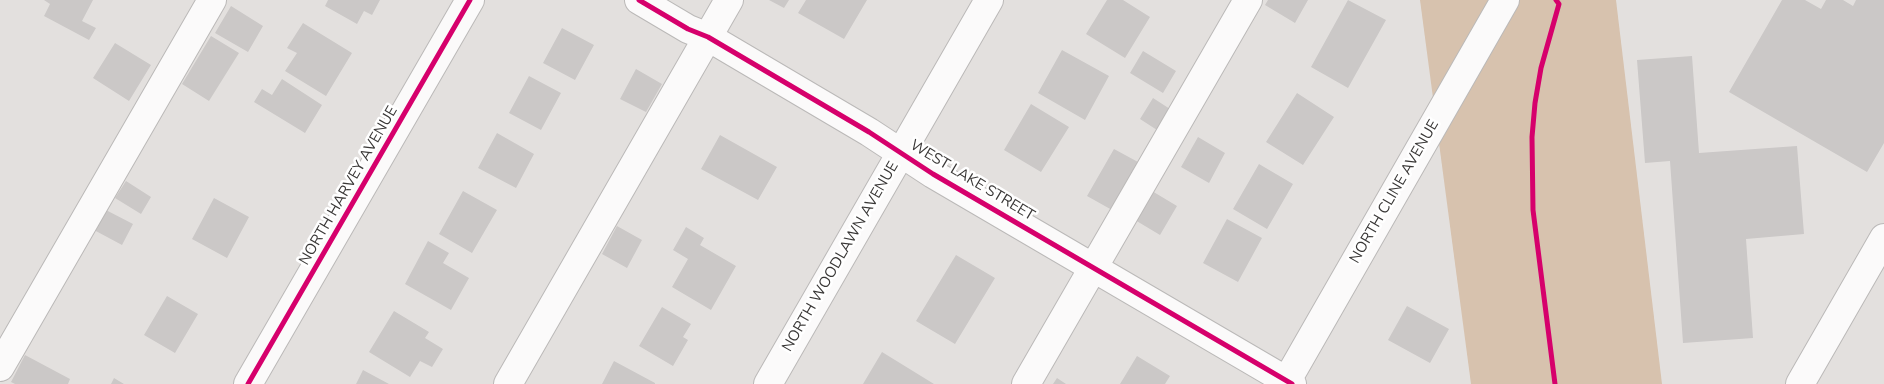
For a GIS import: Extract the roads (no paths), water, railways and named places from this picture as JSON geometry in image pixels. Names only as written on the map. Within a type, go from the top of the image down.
[{"type":"street","points":[[0,367],[212,0]]},
{"type":"street","name":"NORTH HARVEY AVENUE","points":[[248,384],[470,0]]},
{"type":"street","name":"WEST LAKE STREET","points":[[639,0],[688,28],[708,36],[933,174],[1288,383]]},
{"type":"street","points":[[508,384],[729,0]]},
{"type":"street","name":"NORTH WOODLAWN AVENUE","points":[[768,384],[989,0]]},
{"type":"street","points":[[1026,384],[1248,0]]},
{"type":"street","name":"NORTH CLINE AVENUE","points":[[1288,383],[1505,0]]},
{"type":"street","points":[[1800,384],[1884,238]]}]
